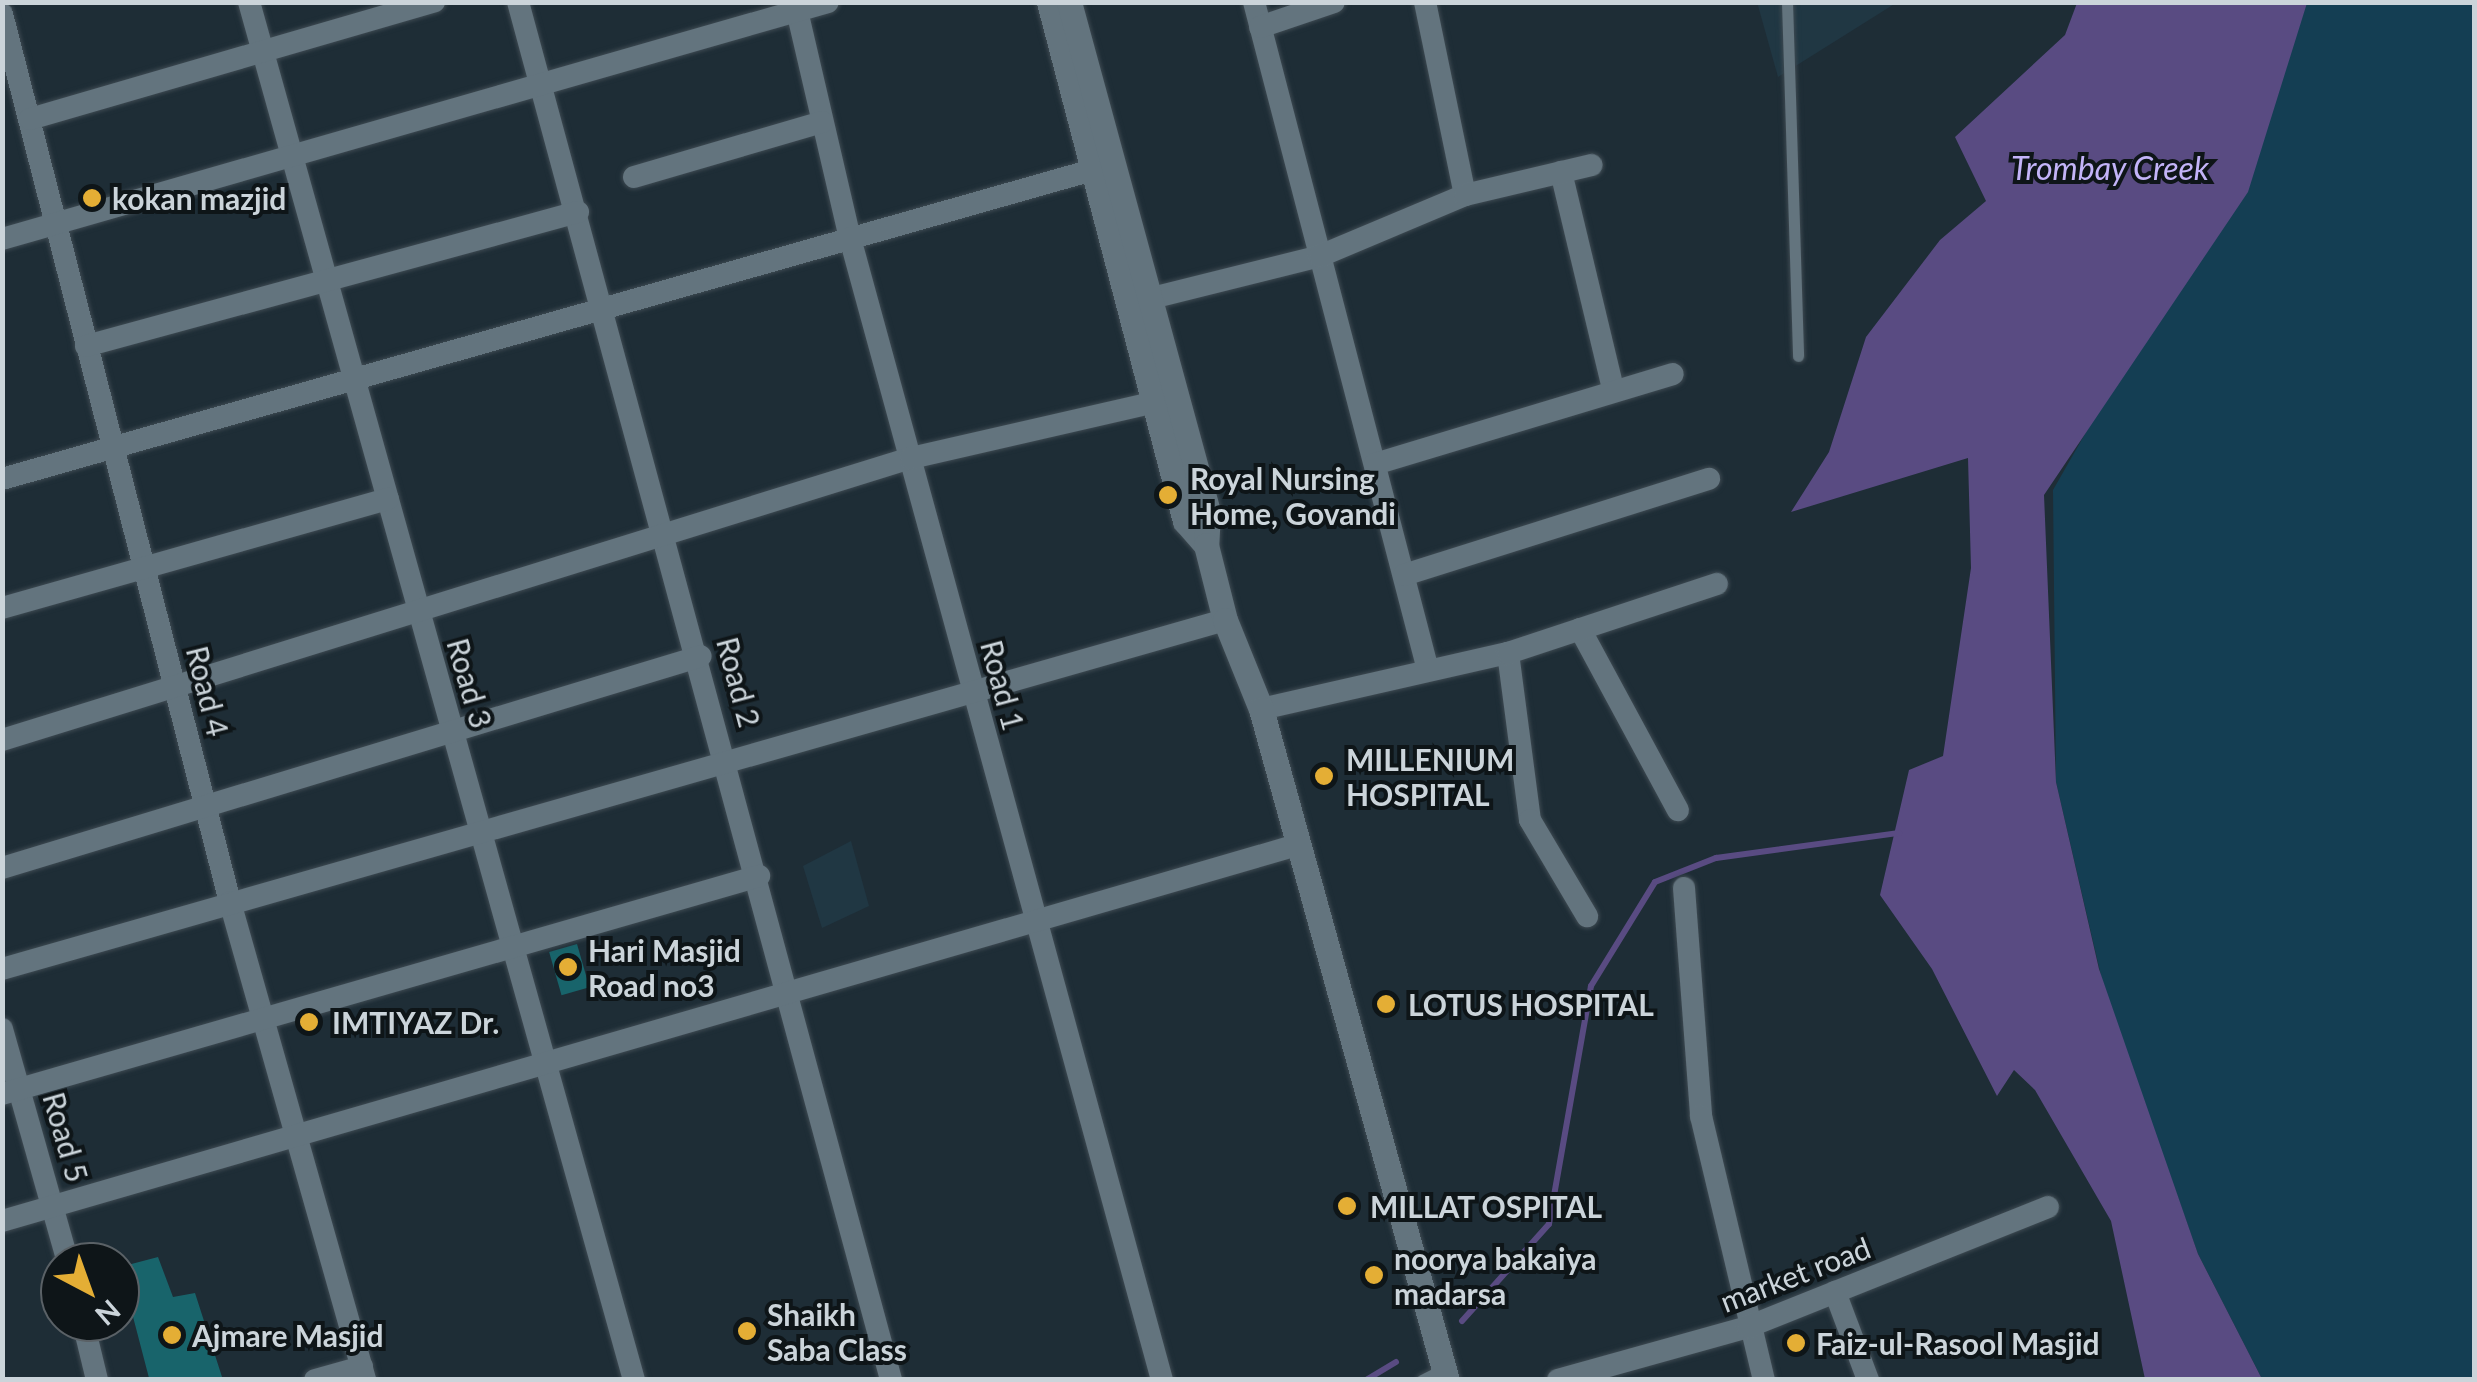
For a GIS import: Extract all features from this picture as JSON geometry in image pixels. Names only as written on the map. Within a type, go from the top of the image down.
[{"type":"street","name":"Road 3","points":[[249,2],[634,1380]]},
{"type":"street","points":[[30,119],[434,2]]},
{"type":"street","name":"Road 2","points":[[518,2],[669,535],[891,1380]]},
{"type":"street","points":[[2,240],[797,7],[828,2]]},
{"type":"street","points":[[1048,2],[1104,166]]},
{"type":"street","points":[[1069,2],[1104,166],[1166,400],[1185,521],[1206,545],[1225,620],[1261,709],[1438,1376]]},
{"type":"street","points":[[1254,2],[1428,670]]},
{"type":"street","points":[[1260,27],[1334,2]]},
{"type":"street","points":[[1425,2],[1465,194]]},
{"type":"street","name":"Road 1","points":[[797,7],[850,238],[1033,923],[1162,1380]]},
{"type":"street","name":"Road 4","points":[[2,14],[230,902],[363,1373]]},
{"type":"street","points":[[634,177],[822,122]]},
{"type":"street","points":[[1139,301],[1320,256],[1465,194],[1592,164]]},
{"type":"street","points":[[2,478],[604,302],[1104,166]]},
{"type":"street","points":[[1561,172],[1613,388]]},
{"type":"street","points":[[86,346],[578,212]]},
{"type":"street","points":[[1376,464],[1613,388],[1673,374]]},
{"type":"street","points":[[2,740],[911,458],[1166,400]]},
{"type":"street","points":[[1404,574],[1709,479]]},
{"type":"street","points":[[2,608],[388,499]]},
{"type":"street","points":[[1261,709],[1508,653],[1717,584]]},
{"type":"street","points":[[2,970],[230,902],[482,835],[973,688],[1225,620]]},
{"type":"street","points":[[1580,629],[1678,810]]},
{"type":"street","points":[[1508,653],[1534,834],[1587,916]]},
{"type":"street","points":[[2,868],[701,656]]},
{"type":"street","points":[[2,1220],[789,988],[1033,923],[1298,845]]},
{"type":"street","points":[[12,1090],[759,876]]},
{"type":"street","points":[[1684,888],[1701,1116],[1748,1327],[1764,1380]]},
{"type":"street","name":"Road 5","points":[[2,1029],[12,1090],[54,1205],[63,1242]]},
{"type":"street","name":"market road","points":[[1558,1380],[1748,1327],[2048,1208]]},
{"type":"street","points":[[1835,1292],[1868,1380]]},
{"type":"street","points":[[88,1342],[97,1380]]},
{"type":"street","points":[[314,1380],[363,1373]]},
{"type":"lane","points":[[1787,2],[1798,356]]},
{"type":"shaded area","points":[[1757,2],[1896,3],[1778,77]]},
{"type":"shaded area","points":[[2296,3],[2474,3],[2474,1379],[2262,1379],[2198,1254],[2105,993],[2056,782],[2053,490],[2231,178]]},
{"type":"shaded area","points":[[851,841],[869,906],[822,928],[803,866]]},
{"type":"water","name":"Trombay Creek","points":[[2077,3],[2307,3],[2248,192],[2044,495],[2056,782],[2099,969],[2198,1254],[2262,1379],[2145,1379],[2111,1221],[2035,1090],[2014,1070],[1997,1096],[1932,969],[1880,895],[1909,770],[1943,756],[1971,568],[1968,458],[1791,512],[1829,452],[1866,337],[1940,240],[1986,201],[1955,137],[2065,35]]},
{"type":"building","name":"Hari Masjid Road no3","points":[[577,944],[589,987],[562,995],[549,952]]},
{"type":"building","name":"Ajmare Masjid","points":[[158,1257],[173,1297],[195,1293],[223,1380],[149,1378],[140,1342],[140,1262]]},
{"type":"waterway","points":[[1462,1321],[1549,1224],[1591,986],[1655,882],[1716,858],[1899,833]]},
{"type":"waterway","points":[[1366,1380],[1396,1362]]},
{"type":"place","name":"kokan mazjid","points":[[92,198]]},
{"type":"place","name":"Royal Nursing Home, Govandi","points":[[1168,495]]},
{"type":"place","name":"MILLENIUM HOSPITAL","points":[[1324,776]]},
{"type":"place","name":"Hari Masjid Road no3","points":[[568,967]]},
{"type":"place","name":"LOTUS HOSPITAL","points":[[1386,1004]]},
{"type":"place","name":"IMTIYAZ Dr.","points":[[309,1022]]},
{"type":"place","name":"MILLAT OSPITAL","points":[[1347,1206]]},
{"type":"place","name":"noorya bakaiya madarsa","points":[[1374,1275]]},
{"type":"place","name":"Shaikh Saba Class","points":[[747,1331]]},
{"type":"place","name":"Ajmare Masjid","points":[[172,1335]]},
{"type":"place","name":"Faiz-ul-Rasool Masjid","points":[[1796,1343]]}]
